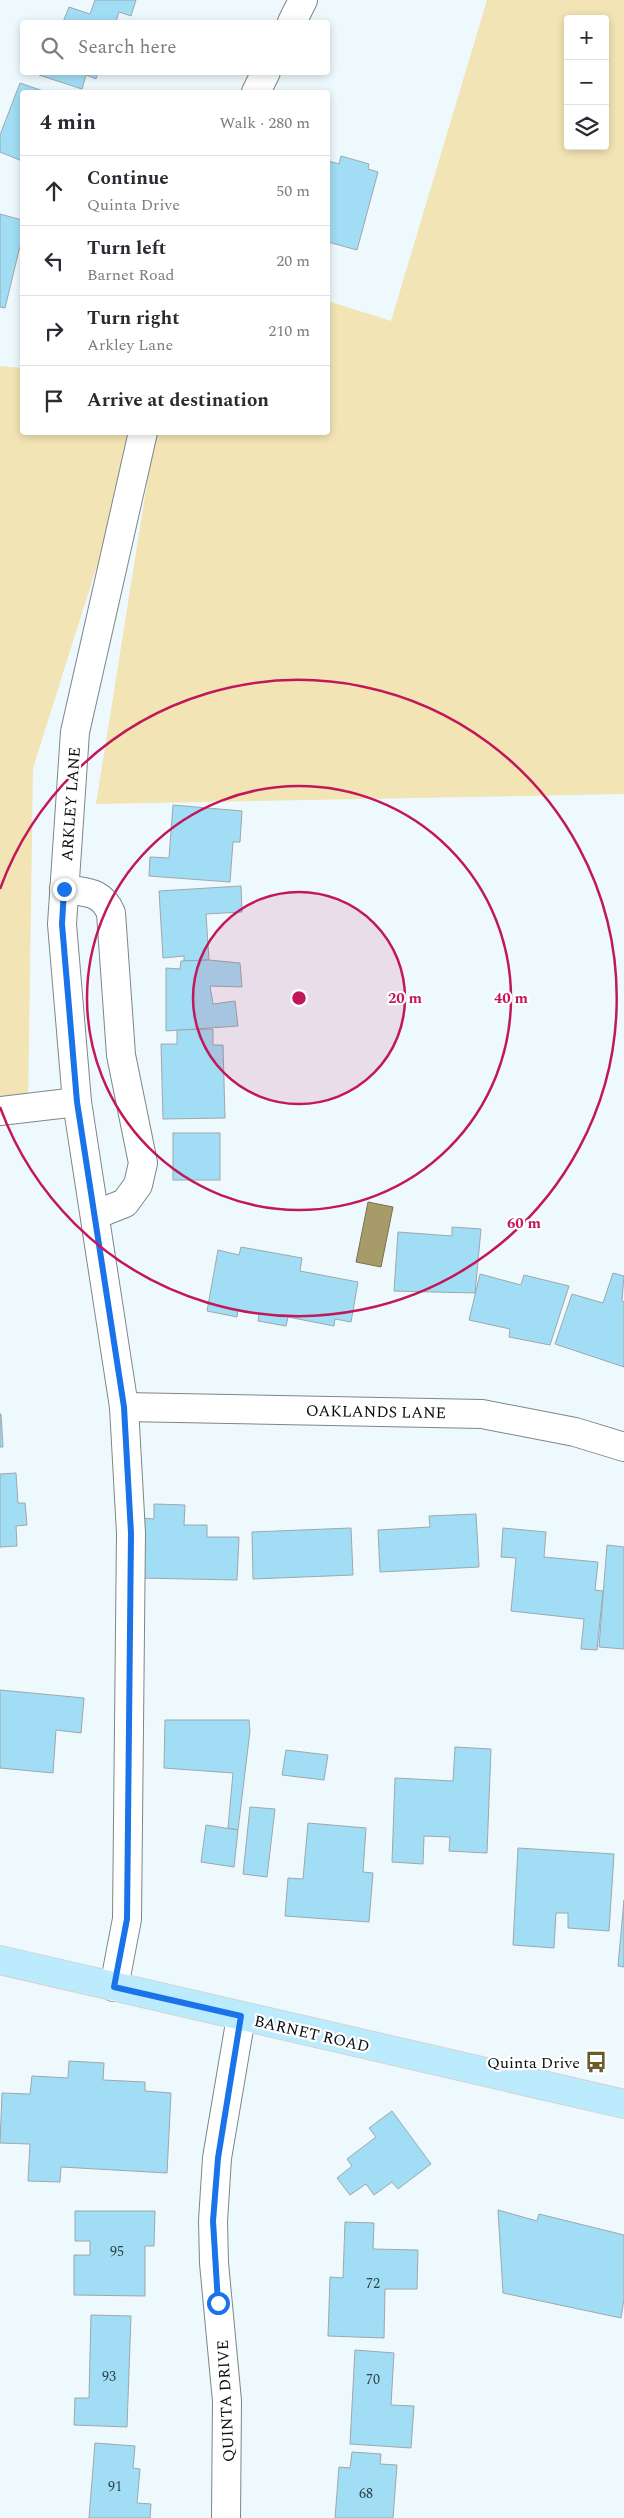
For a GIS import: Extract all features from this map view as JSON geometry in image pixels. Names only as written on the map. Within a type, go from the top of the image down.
[{"type":"main road","name":"BARNET ROAD","points":[[0,1960],[624,2104]]},
{"type":"street","points":[[293,20],[303,0]]},
{"type":"street","points":[[257,90],[264,75]]},
{"type":"street","name":"ARKLEY LANE","points":[[114,1987],[127,1919],[131,1533],[124,1407],[77,1102],[62,924],[75,732],[142,435]]},
{"type":"street","points":[[64,889],[93,894],[105,901],[111,913],[121,1055],[143,1163],[138,1184],[125,1203],[95,1214]]},
{"type":"street","points":[[0,1111],[77,1102]]},
{"type":"street","name":"OAKLANDS LANE","points":[[124,1407],[482,1414],[575,1432],[624,1447]]},
{"type":"street","name":"QUINTA DRIVE","points":[[226,2518],[228,2401],[214,2262],[213,2221],[218,2158],[241,2016]]},
{"type":"shaded area","points":[[487,0],[624,0],[624,794],[96,804],[155,435],[330,435],[330,302],[391,321]]},
{"type":"shaded area","points":[[0,366],[20,368],[20,435],[138,435],[33,768],[28,1108],[0,1111]]},
{"type":"shaded area","points":[[368,1202],[393,1207],[381,1267],[356,1262]]},
{"type":"building","points":[[95,0],[136,0],[131,16],[119,12],[117,20],[64,20],[69,7],[90,14]]},
{"type":"building","points":[[39,75],[86,75],[82,89]]},
{"type":"building","points":[[86,75],[97,75],[96,79]]},
{"type":"building","points":[[20,83],[40,90],[20,90],[20,160],[0,152],[0,135]]},
{"type":"building","points":[[341,156],[369,164],[368,169],[378,172],[357,250],[330,243],[330,162],[339,164]]},
{"type":"building","points":[[0,214],[20,219],[20,246],[5,308],[0,307]]},
{"type":"building","points":[[173,805],[242,811],[240,842],[233,842],[230,882],[149,876],[150,857],[169,858]]},
{"type":"building","points":[[241,886],[242,912],[206,914],[209,960],[184,961],[184,956],[163,958],[159,891]]},
{"type":"building","points":[[209,960],[240,963],[242,987],[210,986],[213,1004],[235,1001],[238,1026],[166,1031],[166,968],[180,969],[181,961]]},
{"type":"building","points":[[213,1029],[213,1045],[223,1045],[225,1118],[163,1119],[161,1044],[177,1044],[177,1030]]},
{"type":"building","points":[[173,1133],[220,1133],[220,1180],[173,1180]]},
{"type":"building","points":[[452,1227],[481,1229],[475,1293],[394,1291],[398,1232],[452,1236]]},
{"type":"building","points":[[241,1247],[302,1258],[300,1271],[358,1282],[351,1322],[335,1319],[334,1326],[288,1317],[286,1326],[258,1321],[259,1314],[238,1310],[237,1317],[207,1311],[218,1250],[239,1255]]},
{"type":"building","points":[[613,1273],[624,1276],[622,1301],[624,1302],[624,1367],[555,1344],[572,1294],[603,1303]]},
{"type":"building","points":[[480,1274],[521,1285],[524,1275],[569,1286],[550,1345],[509,1337],[510,1329],[469,1320]]},
{"type":"building","points":[[1,1414],[3,1447],[0,1447]]},
{"type":"building","points":[[16,1473],[18,1503],[25,1503],[27,1525],[16,1526],[17,1546],[0,1547],[0,1474]]},
{"type":"building","points":[[154,1504],[185,1505],[184,1525],[207,1525],[207,1537],[239,1537],[237,1580],[140,1578],[141,1518],[154,1519]]},
{"type":"building","points":[[476,1514],[479,1567],[380,1572],[378,1530],[430,1527],[429,1516]]},
{"type":"building","points":[[351,1528],[353,1575],[253,1579],[252,1532]]},
{"type":"building","points":[[503,1528],[546,1532],[544,1557],[598,1562],[595,1590],[603,1591],[597,1650],[581,1649],[584,1619],[511,1611],[516,1558],[501,1557]]},
{"type":"building","points":[[607,1545],[624,1547],[624,1649],[599,1647]]},
{"type":"building","points":[[0,1690],[84,1698],[81,1733],[56,1730],[53,1773],[0,1768]]},
{"type":"building","points":[[165,1720],[249,1720],[250,1731],[238,1830],[228,1828],[233,1773],[164,1768]]},
{"type":"building","points":[[455,1747],[491,1749],[487,1853],[449,1851],[450,1837],[424,1836],[423,1864],[392,1862],[395,1778],[453,1781]]},
{"type":"building","points":[[286,1750],[328,1755],[324,1780],[282,1775]]},
{"type":"building","points":[[250,1807],[275,1809],[267,1877],[243,1874]]},
{"type":"building","points":[[308,1823],[366,1828],[363,1872],[373,1873],[369,1922],[285,1916],[288,1878],[303,1879]]},
{"type":"building","points":[[206,1825],[238,1830],[234,1867],[201,1862]]},
{"type":"building","points":[[518,1848],[614,1854],[609,1931],[568,1928],[568,1913],[556,1913],[554,1948],[513,1945]]},
{"type":"building","points":[[624,1900],[624,1967],[618,1966]]},
{"type":"building","points":[[69,2061],[104,2063],[103,2080],[145,2082],[145,2091],[171,2093],[167,2173],[61,2167],[60,2182],[28,2181],[30,2144],[0,2143],[2,2093],[30,2094],[32,2076],[68,2078]]},
{"type":"building","points":[[392,2111],[431,2164],[398,2189],[392,2182],[374,2195],[366,2184],[350,2195],[337,2178],[352,2166],[347,2159],[376,2137],[369,2128]]},
{"type":"building","points":[[498,2210],[537,2221],[539,2214],[624,2235],[624,2299],[621,2318],[503,2293]]},
{"type":"building","points":[[75,2211],[155,2211],[154,2246],[145,2246],[145,2296],[74,2295],[74,2255],[90,2255],[90,2241],[75,2241]]},
{"type":"building","points":[[345,2222],[374,2223],[373,2249],[418,2250],[417,2289],[385,2289],[384,2338],[328,2336],[330,2277],[343,2278]]},
{"type":"building","points":[[91,2315],[131,2316],[127,2427],[74,2425],[75,2398],[89,2398]]},
{"type":"building","points":[[355,2350],[394,2353],[391,2405],[414,2406],[411,2448],[350,2444]]},
{"type":"building","points":[[95,2443],[135,2446],[133,2468],[140,2469],[137,2503],[151,2504],[150,2518],[89,2518]]},
{"type":"building","points":[[352,2452],[381,2454],[380,2464],[397,2465],[393,2518],[335,2518],[339,2467],[350,2468]]},
{"type":"place","name":"Quinta Drive","points":[[596,2062]]},
{"type":"route","points":[[64,889],[62,924],[77,1102],[124,1407],[131,1533],[127,1919],[114,1987],[241,2016],[218,2158],[213,2221],[218,2303]]}]
